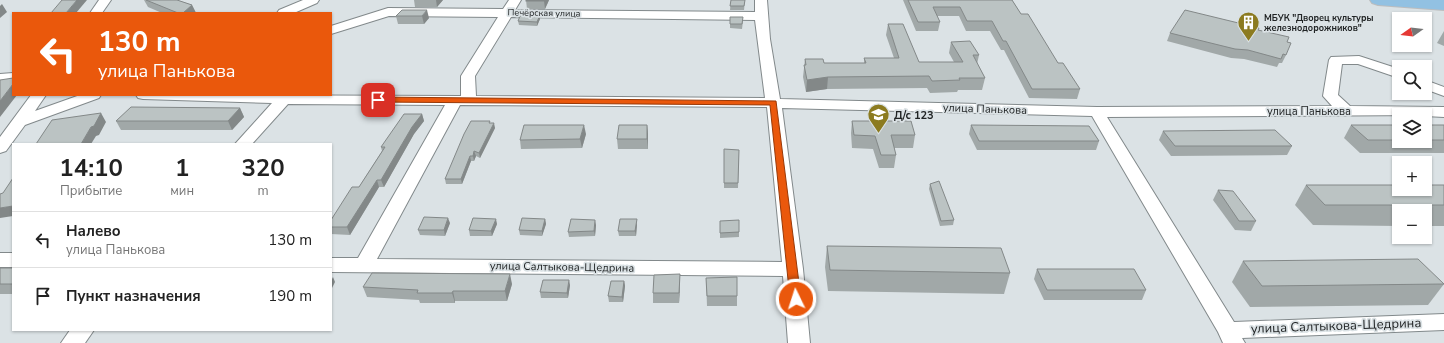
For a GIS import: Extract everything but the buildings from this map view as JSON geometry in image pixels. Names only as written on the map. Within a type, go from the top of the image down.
[{"type":"main road","points":[[1378,0],[1444,5]]},
{"type":"street","points":[[97,12],[105,0]]},
{"type":"street","points":[[285,12],[313,0]]},
{"type":"street","points":[[364,265],[462,101],[468,76],[515,0]]},
{"type":"street","points":[[760,8],[793,269],[799,343]]},
{"type":"street","name":"Печёрская улица","points":[[332,30],[388,12],[508,13],[760,8]]},
{"type":"street","points":[[1346,111],[1330,96],[1336,60],[1358,60],[1392,72]]},
{"type":"street","points":[[0,78],[12,77]]},
{"type":"street","points":[[1432,87],[1444,92]]},
{"type":"street","points":[[0,148],[38,96]]},
{"type":"street","points":[[21,121],[91,96]]},
{"type":"street","name":"улица Панькова","points":[[186,96],[284,99],[773,103],[1098,112],[1444,112]]},
{"type":"street","points":[[244,143],[284,99]]},
{"type":"street","points":[[1098,112],[1231,336]]},
{"type":"street","points":[[0,260],[12,260]]},
{"type":"street","name":"улица Салтыкова-Щедрина","points":[[332,265],[793,269]]},
{"type":"street","name":"улица Салтыкова-Щедрина","points":[[1231,336],[1443,323]]},
{"type":"street","points":[[72,343],[82,331]]},
{"type":"place","name":"МБУК \"Дворец культуры железнодорожников\"","points":[[1248,42]]},
{"type":"place","name":"Д/с 123","points":[[878,134]]},
{"type":"route","points":[[378,100],[773,103],[796,299]]}]
